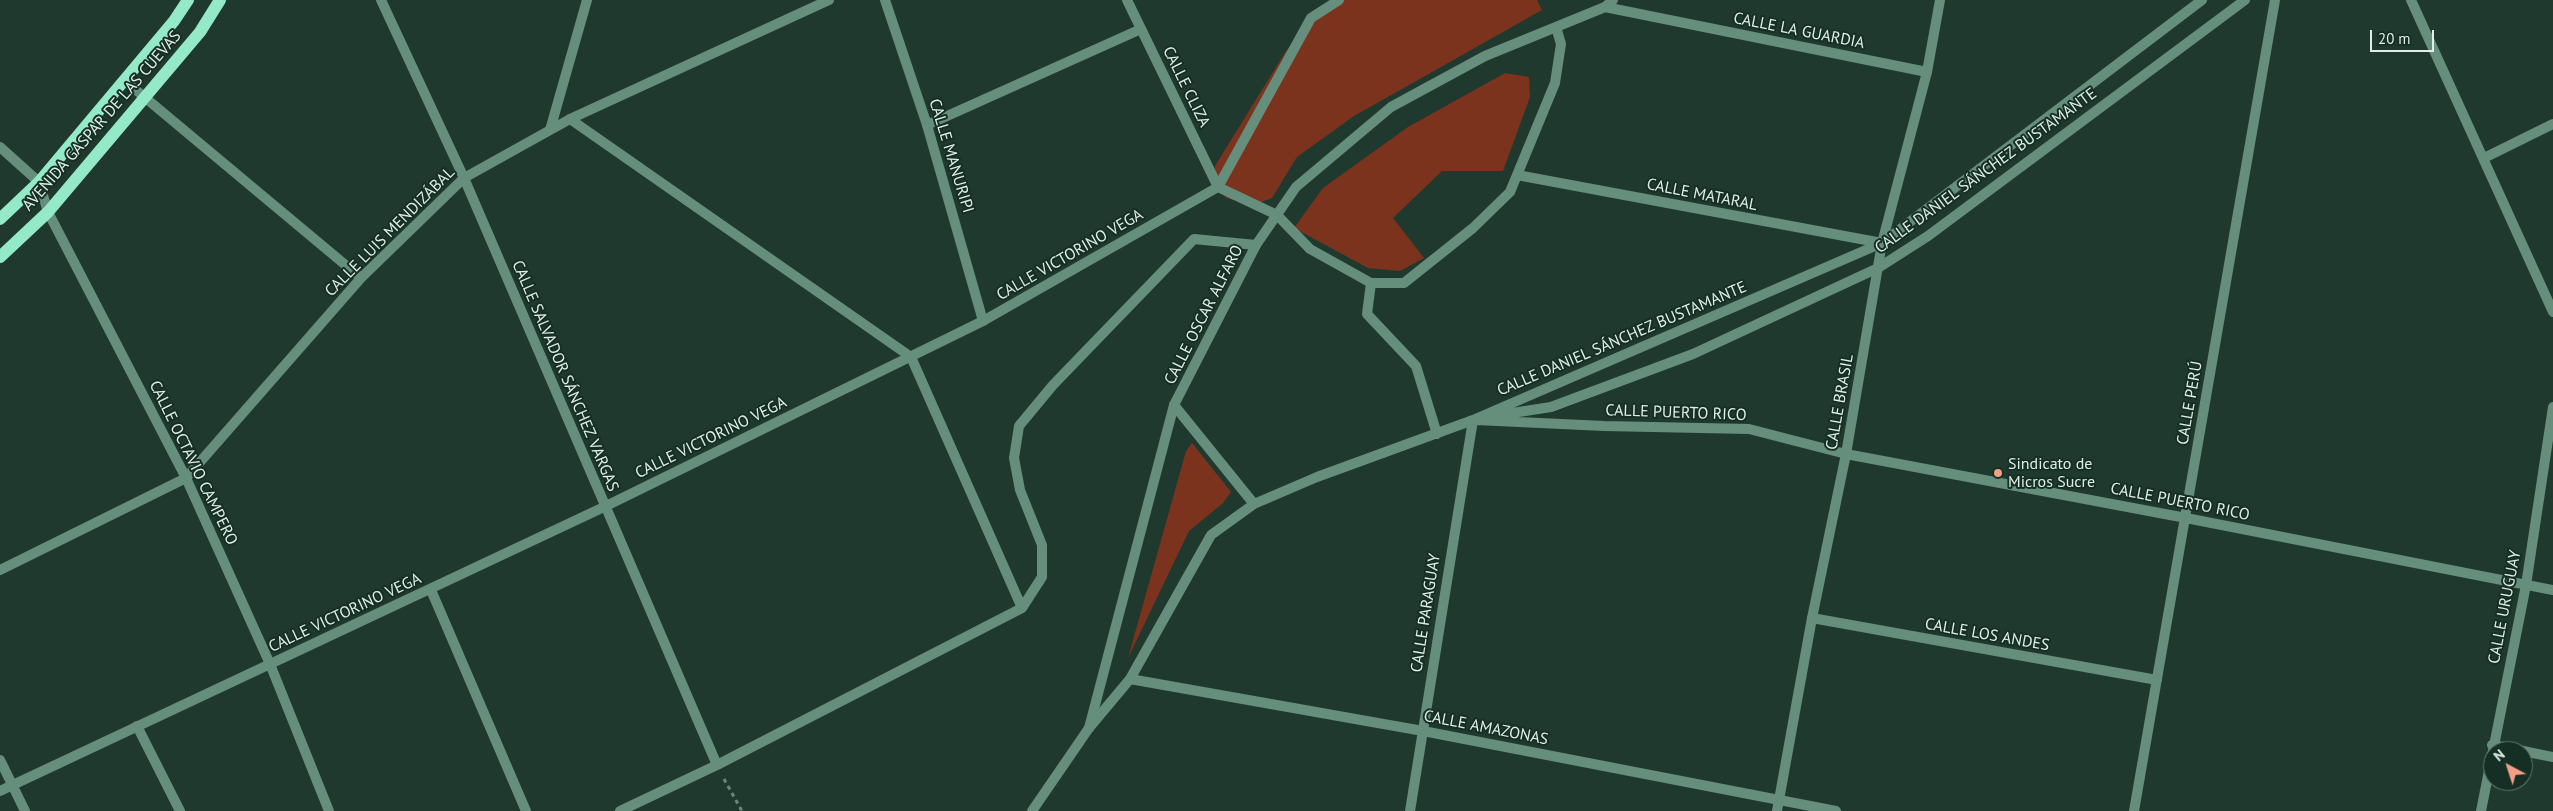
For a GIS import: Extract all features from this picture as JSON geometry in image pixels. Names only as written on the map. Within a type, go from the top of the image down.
[{"type":"main road","name":"AVENIDA GASPAR DE LAS CUEVAS","points":[[0,219],[39,182],[174,21],[188,0]]},
{"type":"main road","name":"AVENIDA GASPAR DE LAS CUEVAS","points":[[0,257],[48,212],[200,32],[220,0]]},
{"type":"street","name":"CALLE SALVADOR SÁNCHEZ VARGAS","points":[[381,0],[464,178],[604,507],[717,765]]},
{"type":"street","points":[[550,130],[588,0]]},
{"type":"street","name":"CALLE LUIS MENDIZÁBAL","points":[[0,570],[186,478],[360,278],[464,178],[570,119],[829,0]]},
{"type":"street","name":"CALLE MANURIPI","points":[[885,0],[927,125],[983,322]]},
{"type":"street","name":"CALLE CLIZA","points":[[1127,0],[1218,188]]},
{"type":"street","points":[[1339,0],[1311,18],[1218,188],[1277,215],[1310,249],[1370,283],[1404,283],[1473,228],[1510,192],[1555,83],[1561,44],[1556,27]]},
{"type":"street","name":"CALLE OSCAR ALFARO","points":[[1032,811],[1089,728],[1174,405],[1256,245],[1296,187],[1391,107],[1485,56],[1605,7],[1614,0]]},
{"type":"street","name":"CALLE BRASIL","points":[[1778,806],[1812,618],[1846,454],[1882,243],[1927,72],[1940,0]]},
{"type":"street","name":"CALLE DANIEL SÁNCHEZ BUSTAMANTE","points":[[1089,728],[1130,679],[1211,535],[1254,504],[1317,477],[1473,420],[1882,243],[2202,0]]},
{"type":"street","name":"CALLE DANIEL SÁNCHEZ BUSTAMANTE","points":[[1473,420],[1551,407],[1693,354],[1878,268],[1928,236],[2245,0]]},
{"type":"street","name":"CALLE PERÚ","points":[[2134,811],[2275,0]]},
{"type":"street","points":[[2411,0],[2553,312]]},
{"type":"street","name":"CALLE LA GUARDIA","points":[[1605,7],[1927,72]]},
{"type":"street","points":[[927,125],[1141,29]]},
{"type":"street","points":[[124,80],[146,96],[360,278]]},
{"type":"street","points":[[570,119],[911,357],[1022,608]]},
{"type":"street","points":[[2484,158],[2553,124]]},
{"type":"street","points":[[0,147],[39,182]]},
{"type":"street","name":"CALLE MATARAL","points":[[1517,175],[1882,243]]},
{"type":"street","name":"CALLE OCTAVIO CAMPERO","points":[[39,182],[48,212],[186,478],[270,664],[329,811]]},
{"type":"street","name":"CALLE VICTORINO VEGA","points":[[0,791],[432,590],[983,322],[1218,188]]},
{"type":"street","points":[[620,811],[717,765],[1022,608],[1042,577],[1042,545],[1020,490],[1014,458],[1019,426],[1053,385],[1194,239],[1256,245]]},
{"type":"street","points":[[1370,283],[1367,314],[1416,366],[1438,434]]},
{"type":"street","points":[[1174,405],[1254,504]]},
{"type":"street","name":"CALLE URUGUAY","points":[[2493,741],[2526,585],[2553,407]]},
{"type":"street","name":"CALLE PUERTO RICO","points":[[1473,420],[1604,426],[1750,429],[1846,454],[2553,590]]},
{"type":"street","name":"CALLE PARAGUAY","points":[[1410,811],[1473,420]]},
{"type":"street","points":[[432,590],[526,811]]},
{"type":"street","name":"CALLE LOS ANDES","points":[[1812,618],[2157,680]]},
{"type":"street","name":"CALLE AMAZONAS","points":[[1130,679],[1423,731],[1778,806],[1836,811]]},
{"type":"street","points":[[138,726],[180,811]]},
{"type":"street","points":[[2533,753],[2553,757]]},
{"type":"street","points":[[0,760],[26,811]]},
{"type":"street","name":"CALLE URUGUAY","points":[[2481,811],[2484,791]]},
{"type":"path","points":[[717,765],[742,811]]},
{"type":"shaded area","points":[[1343,0],[1537,0],[1542,10],[1354,116],[1297,157],[1272,198],[1253,205],[1226,198],[1215,182],[1215,166],[1286,51],[1318,16]]},
{"type":"shaded area","points":[[1505,73],[1529,77],[1530,97],[1503,171],[1442,171],[1393,218],[1424,258],[1400,271],[1368,268],[1294,228],[1323,188],[1408,127]]},
{"type":"shaded area","points":[[1192,443],[1231,492],[1223,503],[1189,531],[1128,658],[1186,451]]},
{"type":"place","name":"Sindicato de Micros Sucre","points":[[1998,473]]}]
